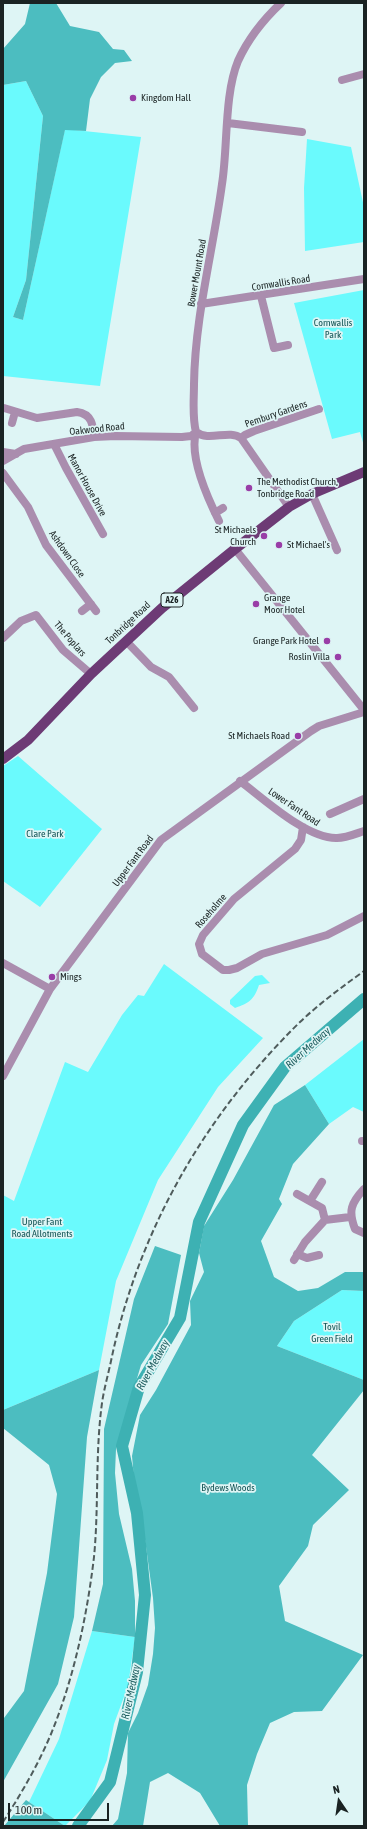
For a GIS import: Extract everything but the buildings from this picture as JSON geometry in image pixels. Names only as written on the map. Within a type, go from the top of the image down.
[{"type":"main road","name":"Tonbridge Road","points":[[3,759],[28,740],[91,674],[162,608],[235,549],[290,507],[312,494],[364,472]]},
{"type":"street","name":"Bower Mount Road","points":[[219,521],[200,475],[194,440],[196,432],[193,409],[195,348],[201,304],[223,183],[231,90],[238,62],[259,25],[281,3]]},
{"type":"street","points":[[342,80],[364,74]]},
{"type":"street","points":[[228,123],[302,132]]},
{"type":"street","name":"Cornwallis Road","points":[[201,304],[364,280]]},
{"type":"street","points":[[261,296],[274,348],[288,345]]},
{"type":"street","points":[[4,408],[38,418],[77,412],[83,413],[92,422],[94,438]]},
{"type":"street","name":"Pembury Gardens","points":[[241,438],[245,434],[319,410]]},
{"type":"street","points":[[12,424],[15,412]]},
{"type":"street","points":[[196,432],[201,436],[232,436],[241,438],[290,507]]},
{"type":"street","name":"Oakwood Road","points":[[3,461],[24,449],[54,444],[116,436],[191,436],[196,432]]},
{"type":"street","name":"Manor House Drive","points":[[54,444],[103,534]]},
{"type":"street","points":[[3,452],[16,454]]},
{"type":"street","name":"Ashdown Close","points":[[3,473],[28,507],[46,545],[93,607],[82,611]]},
{"type":"street","points":[[312,494],[337,550]]},
{"type":"street","points":[[215,513],[223,508]]},
{"type":"street","points":[[235,549],[364,711]]},
{"type":"street","name":"The Poplars","points":[[3,638],[22,621],[36,615],[63,650],[91,674]]},
{"type":"street","points":[[126,641],[151,667],[169,677],[194,708]]},
{"type":"street","name":"Upper Fant Road","points":[[3,1076],[50,990],[161,840],[319,726],[364,711]]},
{"type":"street","name":"Lower Fant Road","points":[[240,782],[303,828],[315,834],[330,838],[343,838],[364,832]]},
{"type":"street","points":[[330,814],[364,799]]},
{"type":"street","name":"Roseholme","points":[[303,828],[302,840],[295,849],[234,899],[203,935],[199,944],[202,954],[223,970],[229,970],[237,968],[262,954],[327,935],[364,916]]},
{"type":"street","points":[[3,963],[50,990]]},
{"type":"street","points":[[310,1201],[322,1182]]},
{"type":"street","points":[[364,1189],[352,1204],[350,1218],[355,1229],[364,1233]]},
{"type":"street","points":[[296,1194],[322,1208],[325,1220]]},
{"type":"street","points":[[319,1255],[307,1258],[296,1257],[305,1242],[325,1220],[350,1218]]},
{"type":"green space","points":[[30,3],[56,3],[70,26],[99,32],[113,49],[124,50],[132,61],[115,63],[101,77],[90,99],[86,131],[65,130],[23,320],[13,317],[26,280],[43,116],[26,81],[3,85],[3,49],[25,24]]},
{"type":"green space","points":[[26,81],[43,116],[26,280],[13,317],[23,320],[65,129],[141,137],[100,386],[3,376],[3,85]]},
{"type":"green space","points":[[307,139],[351,147],[364,207],[364,242],[305,251],[304,188]]},
{"type":"green space","name":"Cornwallis Park","points":[[364,290],[364,446],[360,432],[332,439],[294,303]]},
{"type":"green space","name":"Clare Park","points":[[18,756],[102,829],[40,907],[3,881],[3,766]]},
{"type":"green space","name":"Upper Fant Road Allotments","points":[[164,964],[263,1038],[218,1087],[158,1180],[116,1281],[99,1370],[3,1410],[3,1195],[14,1201],[65,1062],[88,1072],[122,1015],[138,995],[144,996]]},
{"type":"green space","points":[[262,975],[270,983],[259,985],[253,998],[244,1004],[235,1008],[230,1004],[230,1000],[255,976]]},
{"type":"green space","points":[[364,1039],[364,1112],[353,1107],[329,1124],[305,1085]]},
{"type":"green space","name":"Bydews Woods","points":[[305,1085],[329,1124],[293,1164],[279,1199],[282,1204],[261,1241],[274,1277],[298,1291],[318,1288],[345,1272],[364,1272],[364,1291],[342,1290],[294,1321],[277,1346],[364,1380],[364,1390],[312,1455],[349,1490],[313,1525],[308,1546],[279,1586],[285,1621],[363,1655],[322,1711],[294,1712],[270,1723],[257,1754],[247,1785],[248,1826],[220,1826],[200,1793],[168,1773],[150,1782],[143,1826],[112,1826],[118,1819],[127,1773],[128,1733],[138,1713],[148,1685],[155,1628],[153,1598],[141,1510],[134,1479],[132,1456],[140,1415],[156,1390],[191,1325],[190,1301],[204,1272],[199,1253],[204,1226],[233,1180],[274,1105]]},
{"type":"green space","points":[[155,1246],[181,1255],[168,1324],[141,1365],[116,1449],[115,1473],[119,1514],[132,1569],[135,1601],[135,1637],[92,1631],[103,1584],[104,1429],[134,1299]]},
{"type":"green space","name":"Tovil Green Field","points":[[342,1290],[364,1291],[364,1380],[277,1346],[294,1321]]},
{"type":"green space","points":[[99,1370],[87,1437],[74,1617],[58,1684],[3,1782],[3,1723],[4,1718],[24,1691],[47,1573],[57,1494],[49,1465],[3,1428],[3,1410]]},
{"type":"green space","points":[[92,1631],[135,1637],[128,1686],[114,1724],[107,1760],[90,1801],[65,1826],[29,1802],[59,1739]]},
{"type":"green space","points":[[26,1800],[65,1826],[4,1826]]},
{"type":"waterway","name":"River Medway","points":[[78,1826],[110,1782],[137,1672],[145,1595],[137,1513],[122,1446],[139,1387],[180,1318],[199,1222],[243,1125],[285,1067],[364,999]]},
{"type":"railway","points":[[3,1822],[41,1757],[59,1713],[73,1669],[88,1602],[94,1557],[98,1441],[104,1392],[123,1313],[139,1266],[158,1221],[180,1178],[206,1136],[234,1096],[266,1058],[300,1022],[339,989],[364,971]]},
{"type":"place","name":"Kingdom Hall","points":[[133,98]]},
{"type":"place","name":"The Methodist Church, Tonbridge Road","points":[[249,488]]},
{"type":"place","name":"St Michaels Church","points":[[264,536]]},
{"type":"place","name":"St Michael's","points":[[279,545]]},
{"type":"place","name":"Grange Moor Hotel","points":[[256,604]]},
{"type":"place","name":"Grange Park Hotel","points":[[327,641]]},
{"type":"place","name":"Roslin Villa","points":[[338,657]]},
{"type":"place","name":"St Michaels Road","points":[[298,736]]},
{"type":"place","name":"Mings","points":[[52,977]]}]
